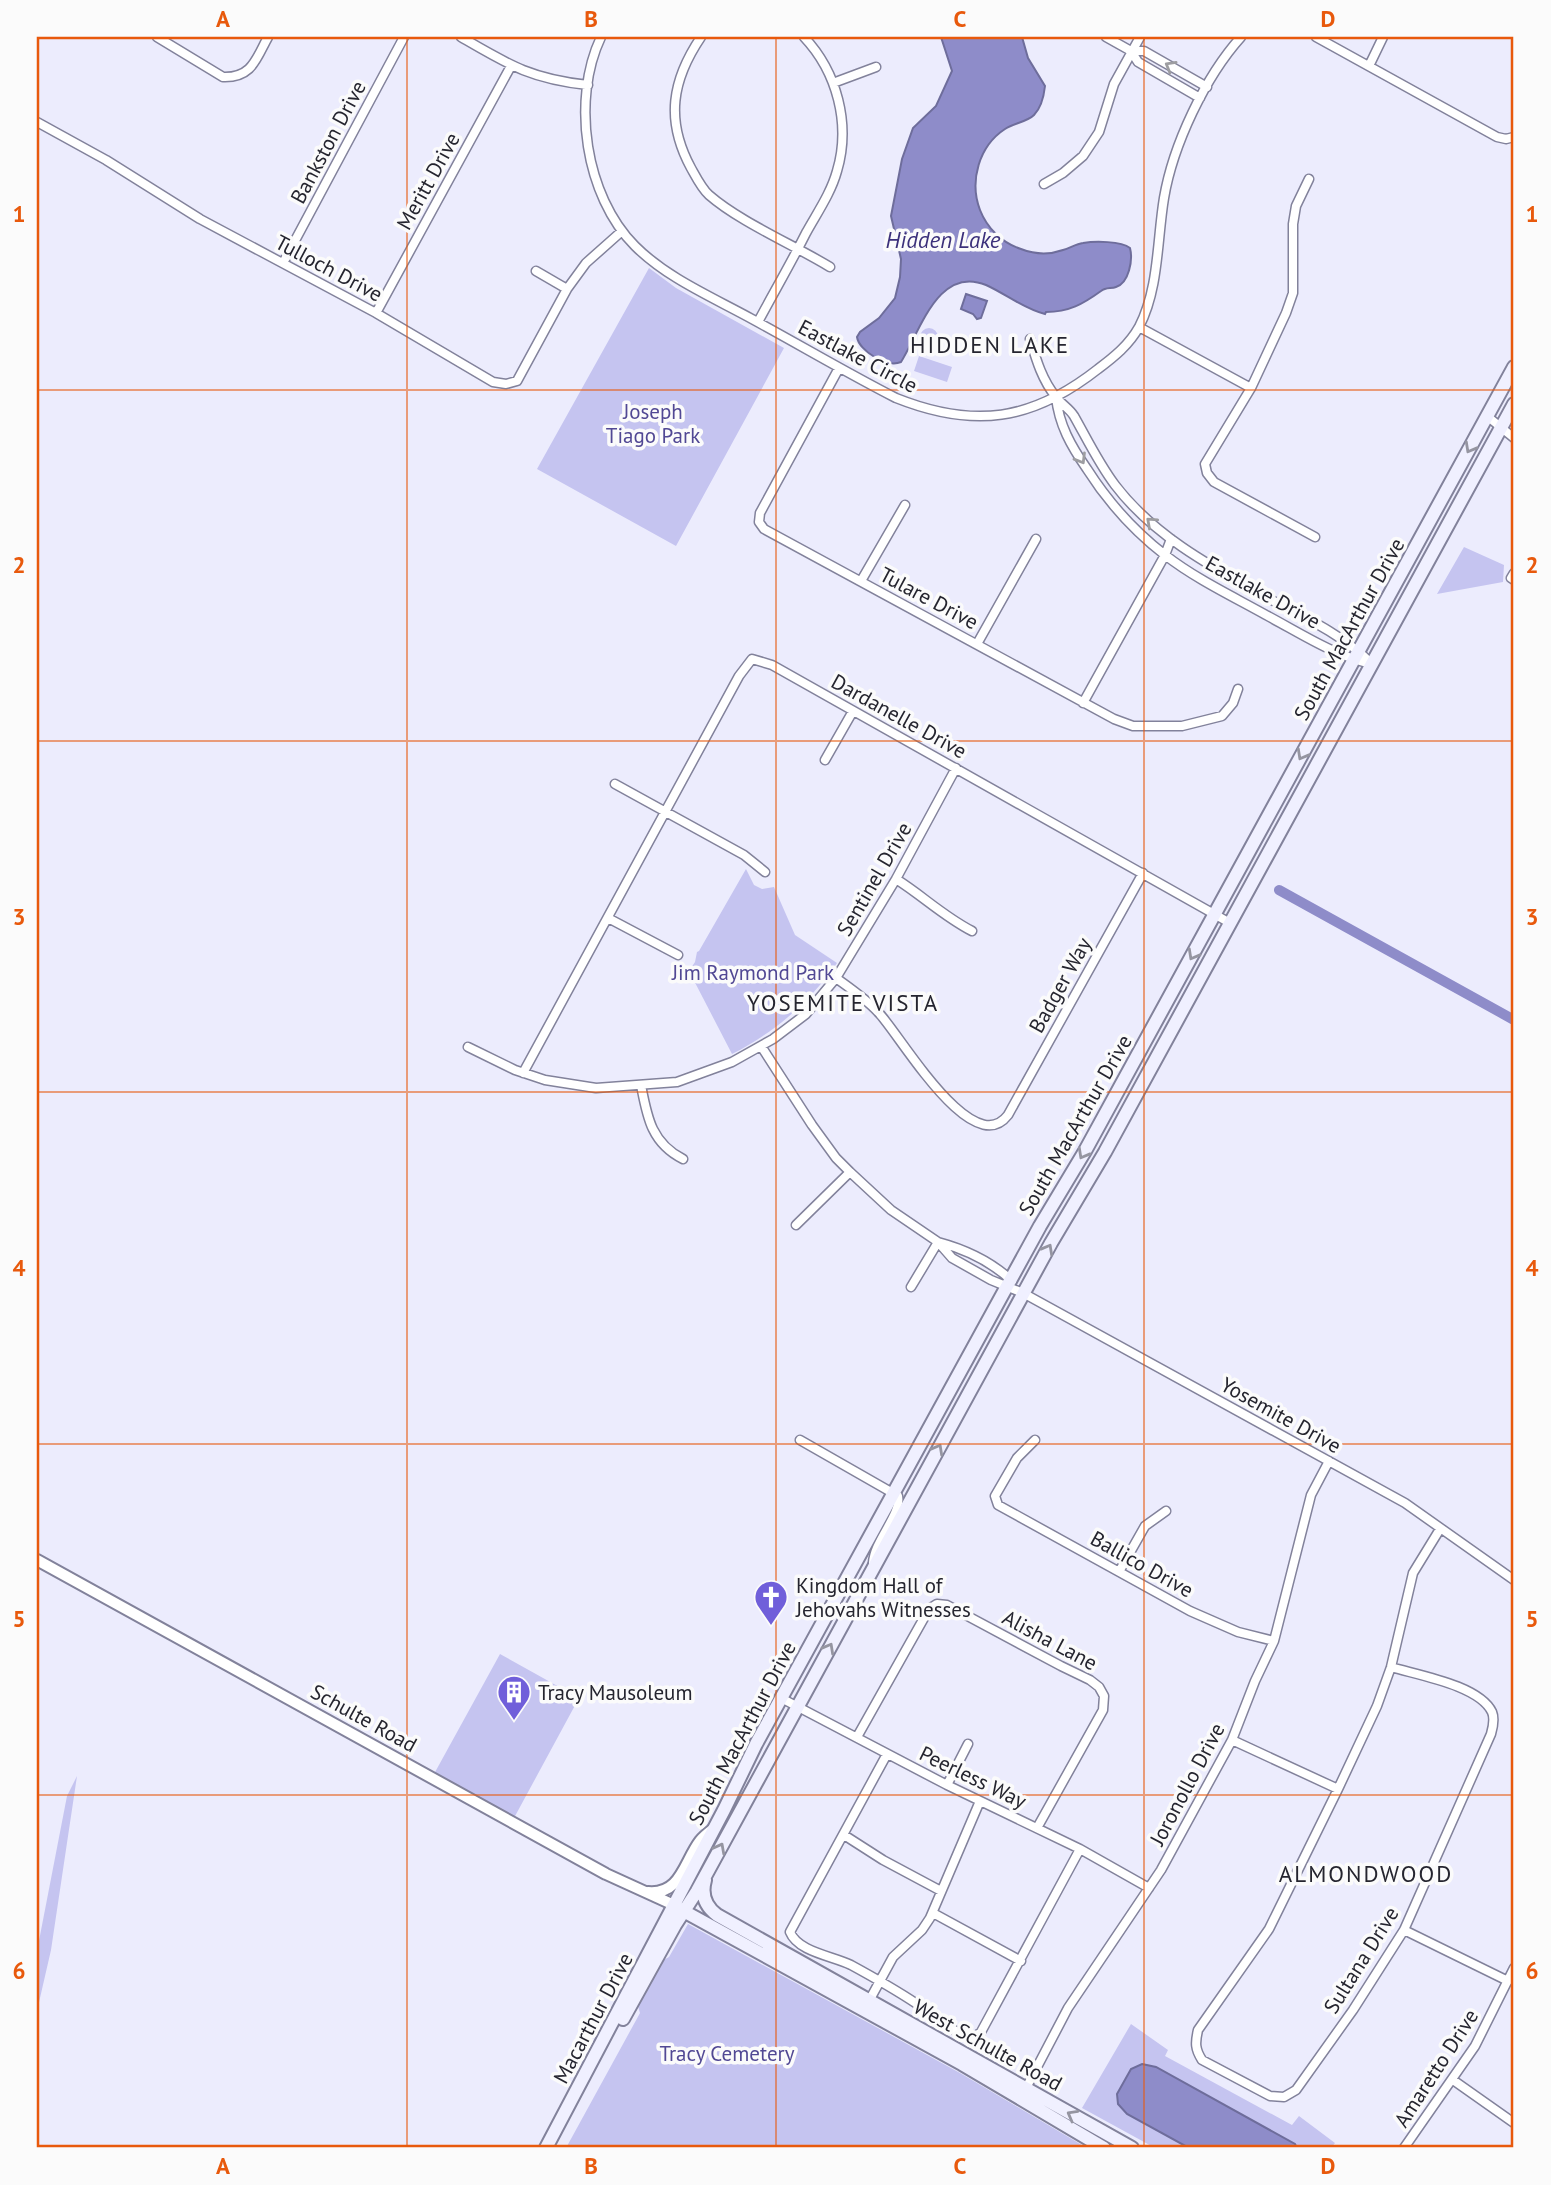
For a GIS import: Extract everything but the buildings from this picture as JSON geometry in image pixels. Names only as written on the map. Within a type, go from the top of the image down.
[{"type":"main road","name":"South MacArthur Drive","points":[[682,1908],[715,1826],[743,1768],[1009,1283],[1085,1152],[1514,367]]},
{"type":"main road","name":"South MacArthur Drive","points":[[682,1908],[707,1872],[1023,1293],[1094,1171],[1372,664],[1507,425],[1514,404]]},
{"type":"main road","points":[[707,1872],[703,1893],[713,1912],[825,1976]]},
{"type":"main road","name":"Schulte Road","points":[[682,1908],[825,1976]]},
{"type":"main road","name":"Schulte Road","points":[[682,1908],[933,2048]]},
{"type":"main road","name":"Macarthur Drive","points":[[546,2148],[682,1908]]},
{"type":"main road","name":"Macarthur Drive","points":[[553,2148],[682,1908]]},
{"type":"main road","name":"West Schulte Road","points":[[825,1976],[1023,2094],[1104,2148]]},
{"type":"main road","name":"West Schulte Road","points":[[933,2048],[1132,2148]]},
{"type":"street","points":[[158,37],[223,77],[233,77],[250,70],[268,37]]},
{"type":"street","name":"Bankston Drive","points":[[283,263],[404,37]]},
{"type":"street","points":[[461,37],[511,66],[555,82],[588,85]]},
{"type":"street","name":"Eastlake Circle","points":[[601,37],[588,85],[586,116],[590,153],[600,191],[622,231],[637,248],[677,278],[896,398],[928,411],[957,416],[1003,415],[1056,397],[1081,383],[1126,346],[1139,327],[1150,297],[1165,194],[1176,158],[1200,98],[1230,49],[1241,37]]},
{"type":"street","points":[[701,37],[686,59],[675,97],[676,126],[686,158],[707,194],[830,267]]},
{"type":"street","points":[[758,322],[832,186],[840,159],[843,132],[833,83],[825,65],[804,37]]},
{"type":"street","points":[[1106,37],[1132,51],[1144,51],[1207,87]]},
{"type":"street","points":[[1044,184],[1063,173],[1083,156],[1099,132],[1114,84],[1140,37]]},
{"type":"street","points":[[1316,37],[1497,137],[1513,138]]},
{"type":"street","points":[[1369,66],[1383,37]]},
{"type":"street","points":[[1132,51],[1138,62],[1200,98]]},
{"type":"street","name":"Meritt Drive","points":[[376,313],[511,66]]},
{"type":"street","points":[[833,83],[876,67]]},
{"type":"street","name":"Tulloch Drive","points":[[37,122],[106,160],[200,219],[376,313],[493,382],[506,384],[517,381],[567,289],[586,264],[622,231]]},
{"type":"street","points":[[1308,179],[1296,206],[1293,224],[1293,293],[1251,388],[1206,459],[1207,473],[1214,482],[1315,537]]},
{"type":"street","points":[[536,271],[567,289]]},
{"type":"street","points":[[1139,327],[1251,388]]},
{"type":"street","name":"Eastlake Drive","points":[[1030,339],[1037,365],[1056,397],[1072,412],[1115,485],[1134,507],[1171,539],[1244,585],[1348,642],[1356,655],[1372,664]]},
{"type":"street","name":"Tulare Drive","points":[[839,368],[760,513],[760,522],[764,529],[1083,703],[1133,726],[1182,726],[1222,716],[1233,703],[1238,689]]},
{"type":"street","name":"Eastlake Drive","points":[[1056,397],[1059,420],[1103,494],[1165,555],[1340,655],[1356,655]]},
{"type":"street","points":[[1487,416],[1507,425],[1514,438]]},
{"type":"street","points":[[861,582],[905,505]]},
{"type":"street","points":[[977,644],[1036,539]]},
{"type":"street","points":[[1083,703],[1165,555],[1171,539]]},
{"type":"street","name":"Dardanelle Drive","points":[[665,812],[739,676],[752,659],[772,665],[1230,923]]},
{"type":"street","points":[[825,760],[853,711]]},
{"type":"street","name":"Sentinel Drive","points":[[468,1047],[523,1073],[545,1080],[596,1088],[677,1082],[732,1062],[761,1046],[806,1014],[836,978],[896,879],[956,768]]},
{"type":"street","points":[[615,784],[744,855],[765,872]]},
{"type":"street","points":[[523,1073],[665,812]]},
{"type":"street","name":"Badger Way","points":[[836,978],[879,1013],[936,1090],[949,1103],[972,1119],[989,1125],[1002,1122],[1143,873]]},
{"type":"street","points":[[896,879],[947,918],[972,931]]},
{"type":"street","points":[[608,918],[678,955]]},
{"type":"street","name":"Yosemite Drive","points":[[761,1046],[836,1158],[891,1210],[938,1242],[958,1247],[1000,1271],[1009,1283],[1023,1293],[1405,1503],[1514,1580]]},
{"type":"street","points":[[641,1085],[654,1135],[668,1150],[683,1158]]},
{"type":"street","points":[[796,1225],[850,1172]]},
{"type":"street","points":[[911,1287],[938,1242]]},
{"type":"street","points":[[800,1440],[894,1492],[899,1500],[877,1545],[872,1570]]},
{"type":"street","name":"Ballico Drive","points":[[1035,1440],[1017,1458],[995,1496],[998,1505],[1190,1611],[1238,1632],[1274,1641]]},
{"type":"street","name":"Joronollo Drive","points":[[1023,2094],[1068,2008],[1149,1888],[1232,1740],[1274,1641],[1311,1495],[1329,1461]]},
{"type":"street","points":[[1120,1570],[1145,1526],[1166,1511]]},
{"type":"street","points":[[1232,1740],[1338,1789],[1377,1706],[1391,1667],[1413,1573],[1440,1529]]},
{"type":"street","name":"Schulte Road","points":[[37,1560],[594,1868],[682,1908]]},
{"type":"street","name":"Alisha Lane","points":[[857,1737],[919,1623],[936,1604],[947,1605],[1090,1679],[1104,1696],[1103,1710],[1037,1828]]},
{"type":"street","name":"Sultana Drive","points":[[1338,1789],[1269,1929],[1202,2025],[1195,2042],[1196,2052],[1202,2060],[1270,2096],[1284,2097],[1296,2090],[1353,2010],[1404,1930],[1491,1734],[1494,1721],[1492,1713],[1479,1698],[1456,1686],[1391,1667]]},
{"type":"street","name":"Peerless Way","points":[[781,1698],[947,1785],[1080,1849],[1149,1888]]},
{"type":"street","points":[[947,1785],[968,1744]]},
{"type":"street","points":[[887,1754],[790,1932],[793,1939],[808,1948],[851,1965],[972,2039],[981,2032],[1080,1849]]},
{"type":"street","points":[[869,2001],[893,1957],[922,1930],[933,1913],[980,1801]]},
{"type":"street","points":[[642,1891],[662,1891],[676,1883],[700,1840],[715,1826]]},
{"type":"street","points":[[844,1835],[883,1860],[941,1891]]},
{"type":"street","points":[[933,1913],[1021,1961]]},
{"type":"street","points":[[1404,1930],[1508,1981]]},
{"type":"street","name":"Amaretto Drive","points":[[1404,2148],[1475,2046],[1514,1968]]},
{"type":"street","points":[[1452,2080],[1514,2123]]},
{"type":"green space","name":"Joseph Tiago Park","points":[[649,268],[676,288],[784,348],[676,546],[537,469]]},
{"type":"green space","points":[[929,328],[935,331],[938,337],[935,343],[929,346],[923,343],[920,337],[923,331]]},
{"type":"green space","points":[[919,356],[952,367],[947,382],[914,371]]},
{"type":"green space","points":[[1464,547],[1504,565],[1503,582],[1437,594]]},
{"type":"green space","name":"Jim Raymond Park","points":[[746,869],[754,885],[762,889],[774,887],[795,935],[837,963],[803,1004],[763,1036],[732,1054],[689,971],[697,952]]},
{"type":"green space","points":[[500,1654],[579,1698],[514,1818],[434,1774]]},
{"type":"green space","points":[[77,1776],[51,1950],[37,2011],[37,1951],[67,1796]]},
{"type":"green space","name":"Tracy Cemetery","points":[[688,1924],[960,2073],[1087,2148],[566,2148],[640,2013],[637,2003],[660,1962],[669,1957]]},
{"type":"green space","points":[[1131,2024],[1168,2050],[1165,2056],[1292,2125],[1299,2116],[1335,2143],[1331,2148],[1155,2148],[1082,2108]]},
{"type":"water","name":"Hidden Lake","points":[[941,37],[1022,37],[1028,58],[1045,86],[1036,112],[996,136],[983,154],[976,176],[977,199],[983,217],[991,229],[1008,243],[1036,253],[1058,252],[1088,242],[1108,242],[1130,248],[1131,259],[1127,276],[1120,285],[1103,290],[1075,306],[1045,314],[1030,309],[986,285],[969,281],[955,284],[933,305],[901,362],[889,363],[868,353],[857,337],[879,318],[895,298],[901,259],[891,216],[902,159],[913,128],[936,106],[952,71]]},
{"type":"water","points":[[966,294],[987,301],[981,318],[977,319],[973,314],[961,309]]},
{"type":"water","points":[[1142,2064],[1156,2067],[1295,2144],[1297,2148],[1189,2148],[1127,2114],[1118,2104],[1117,2094],[1131,2069]]},
{"type":"waterway","points":[[1279,890],[1514,1020]]},
{"type":"place","name":"Kingdom Hall of Jehovahs Witnesses","points":[[771,1627]]},
{"type":"place","name":"Tracy Mausoleum","points":[[514,1722]]},
{"type":"district","name":"HIDDEN LAKE","points":[[990,344]]},
{"type":"district","name":"YOSEMITE VISTA","points":[[843,1002]]},
{"type":"district","name":"ALMONDWOOD","points":[[1366,1873]]}]
